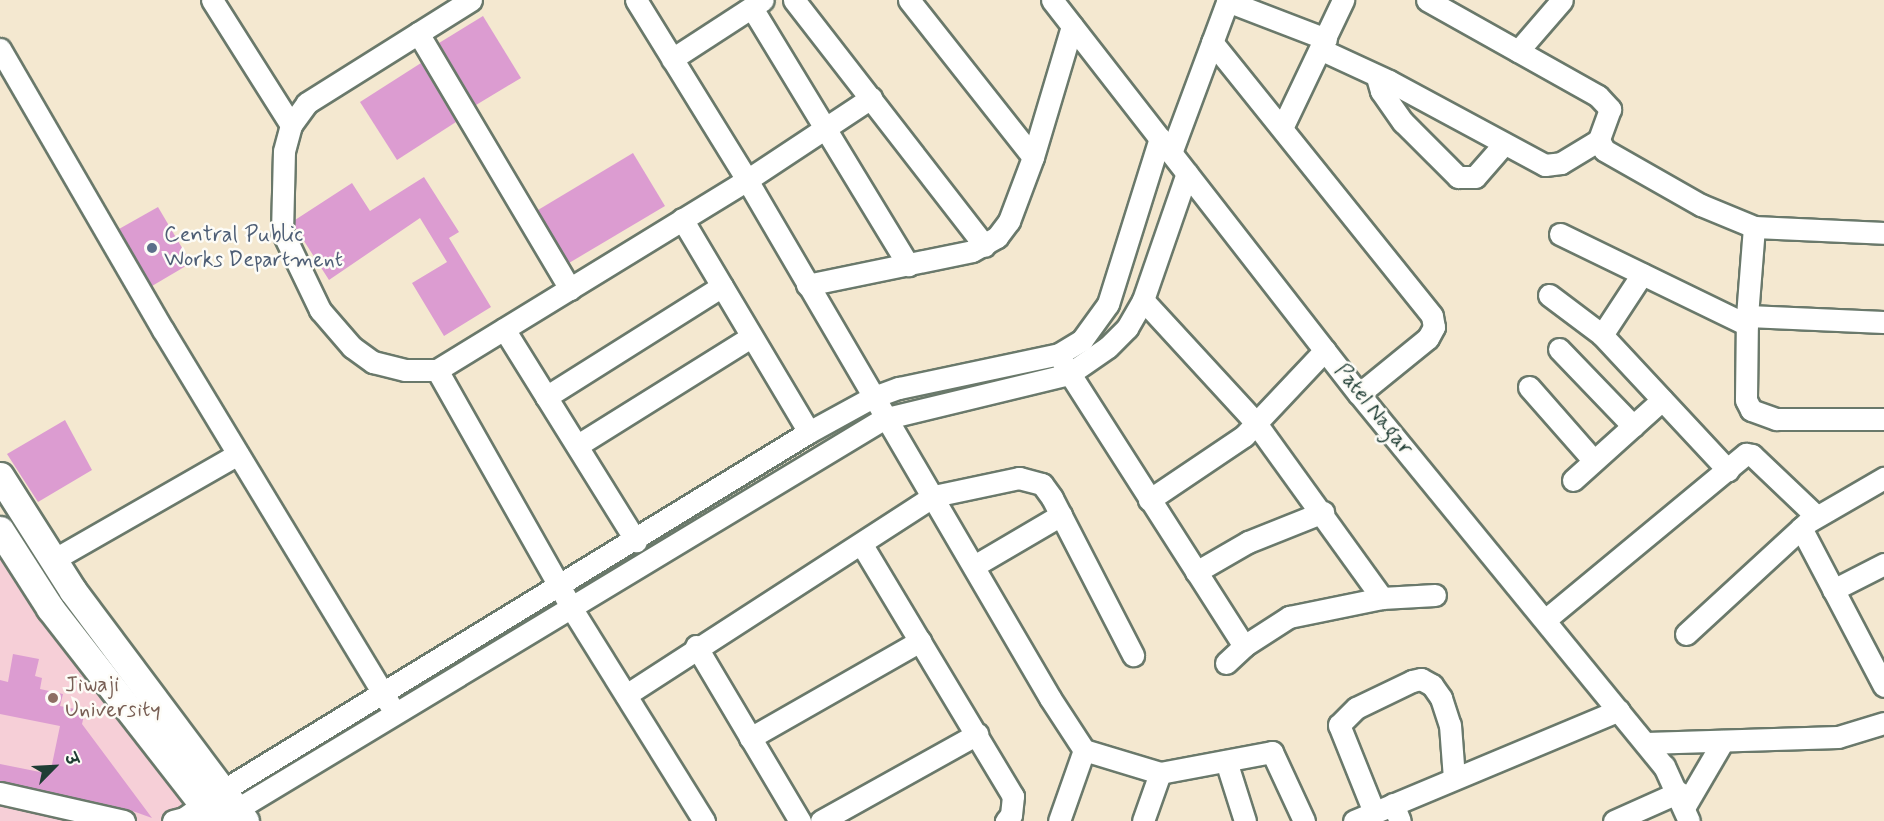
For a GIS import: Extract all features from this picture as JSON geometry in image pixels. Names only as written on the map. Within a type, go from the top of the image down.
[{"type":"main road","points":[[0,476],[53,560],[223,811]]},
{"type":"main road","points":[[0,530],[50,608],[154,738],[223,811]]},
{"type":"street","points":[[212,0],[291,126]]},
{"type":"street","points":[[636,0],[747,180],[884,419],[934,496],[1050,698],[1084,750],[1160,773],[1272,752],[1304,821]]},
{"type":"street","points":[[794,0],[985,246]]},
{"type":"street","points":[[909,0],[1033,157]]},
{"type":"street","name":"Patel Nagar","points":[[1052,0],[1359,394],[1646,743],[1684,806]]},
{"type":"street","points":[[1283,126],[1324,45],[1343,0]]},
{"type":"street","points":[[223,811],[384,695],[809,432],[872,398],[899,388],[1059,354],[1082,340],[1108,304],[1165,146],[1228,1],[1324,45],[1377,77],[1503,145],[1554,166],[1599,140],[1609,117],[1607,102],[1427,0]]},
{"type":"street","points":[[1518,51],[1562,0]]},
{"type":"street","points":[[464,2],[308,103],[291,126],[284,151],[282,231],[320,310],[352,347],[373,362],[405,370],[437,370],[747,180],[871,98]]},
{"type":"street","points":[[672,59],[758,4],[826,127],[908,265]]},
{"type":"street","points":[[807,285],[908,265],[985,246],[1009,221],[1033,157],[1072,26]]},
{"type":"street","points":[[417,33],[570,289]]},
{"type":"street","points":[[1212,42],[1283,126],[1432,316],[1434,327],[1428,338],[1359,394]]},
{"type":"street","points":[[0,49],[238,454],[397,716]]},
{"type":"street","points":[[1377,77],[1385,97],[1403,122],[1458,177],[1475,177],[1503,145]]},
{"type":"street","points":[[1599,140],[1604,150],[1692,199],[1754,227],[1884,233]]},
{"type":"street","points":[[173,821],[223,811],[397,716],[802,465],[884,419],[1069,374],[1108,348],[1127,328],[1143,300],[1186,173]]},
{"type":"street","points":[[682,219],[809,432]]},
{"type":"street","points":[[1754,227],[1747,321],[1746,400],[1751,410],[1776,419],[1884,419]]},
{"type":"street","points":[[1560,234],[1747,321],[1884,322]]},
{"type":"street","points":[[1602,335],[1642,274]]},
{"type":"street","points":[[546,397],[722,286]]},
{"type":"street","points":[[1549,295],[1602,335],[1728,470]]},
{"type":"street","points":[[1143,300],[1255,422],[1323,512],[1382,598]]},
{"type":"street","points":[[504,329],[636,541]]},
{"type":"street","points":[[578,445],[751,337]]},
{"type":"street","points":[[1558,349],[1633,426]]},
{"type":"street","points":[[1149,500],[1244,436],[1325,350]]},
{"type":"street","points":[[1059,354],[1069,374],[1244,646]]},
{"type":"street","points":[[437,370],[572,609],[704,821]]},
{"type":"street","points":[[1529,387],[1594,461]]},
{"type":"street","points":[[1574,480],[1662,400]]},
{"type":"street","points":[[53,560],[238,454]]},
{"type":"street","points":[[1545,620],[1741,457],[1752,455],[1809,522],[1833,590],[1884,686]]},
{"type":"street","points":[[626,695],[696,646],[862,545],[934,496],[1019,478],[1034,479],[1042,484],[1061,515],[1133,655]]},
{"type":"street","points":[[1686,634],[1809,522],[1884,478]]},
{"type":"street","points":[[1196,572],[1248,542],[1323,512]]},
{"type":"street","points":[[974,566],[1061,515]]},
{"type":"street","points":[[862,545],[1013,796],[1011,815],[1006,821]]},
{"type":"street","points":[[1833,590],[1884,564]]},
{"type":"street","points":[[1226,663],[1244,646],[1289,617],[1382,598],[1435,595]]},
{"type":"street","points":[[750,738],[920,641]]},
{"type":"street","points":[[696,646],[800,821]]},
{"type":"street","points":[[1389,812],[1340,725],[1356,708],[1412,681],[1421,679],[1432,685],[1441,698],[1450,725],[1454,778]]},
{"type":"street","points":[[1354,821],[1389,812],[1454,778],[1619,710]]},
{"type":"street","points":[[1646,743],[1838,737],[1884,723]]},
{"type":"street","points":[[820,821],[977,734]]},
{"type":"street","points":[[1614,821],[1684,806],[1723,741]]},
{"type":"street","points":[[1059,821],[1084,750]]},
{"type":"street","points":[[1226,761],[1245,821]]},
{"type":"street","points":[[1143,821],[1160,773]]},
{"type":"street","points":[[0,793],[124,821]]},
{"type":"shaded area","name":"Jiwaji University","points":[[0,546],[18,575],[195,821],[0,821]]},
{"type":"building","points":[[483,16],[521,78],[476,105],[439,43]]},
{"type":"building","points":[[421,63],[456,122],[397,160],[360,102]]},
{"type":"building","points":[[633,153],[665,206],[569,263],[538,210]]},
{"type":"building","points":[[424,177],[459,232],[449,238],[491,307],[444,336],[412,283],[447,262],[420,218],[329,280],[295,227],[295,220],[352,183],[370,211]]},
{"type":"building","name":"Central Public Works Department","points":[[158,207],[191,263],[152,286],[119,229]]},
{"type":"building","points":[[65,420],[92,470],[38,502],[7,454]]},
{"type":"building","points":[[13,654],[39,659],[35,676],[42,678],[40,689],[63,694],[60,706],[85,711],[82,724],[152,818],[127,809],[0,781],[0,764],[50,774],[60,726],[0,714],[0,680],[8,682]]},
{"type":"place","name":"Central Public Works Department","points":[[152,248]]},
{"type":"place","name":"Jiwaji University","points":[[53,698]]}]
